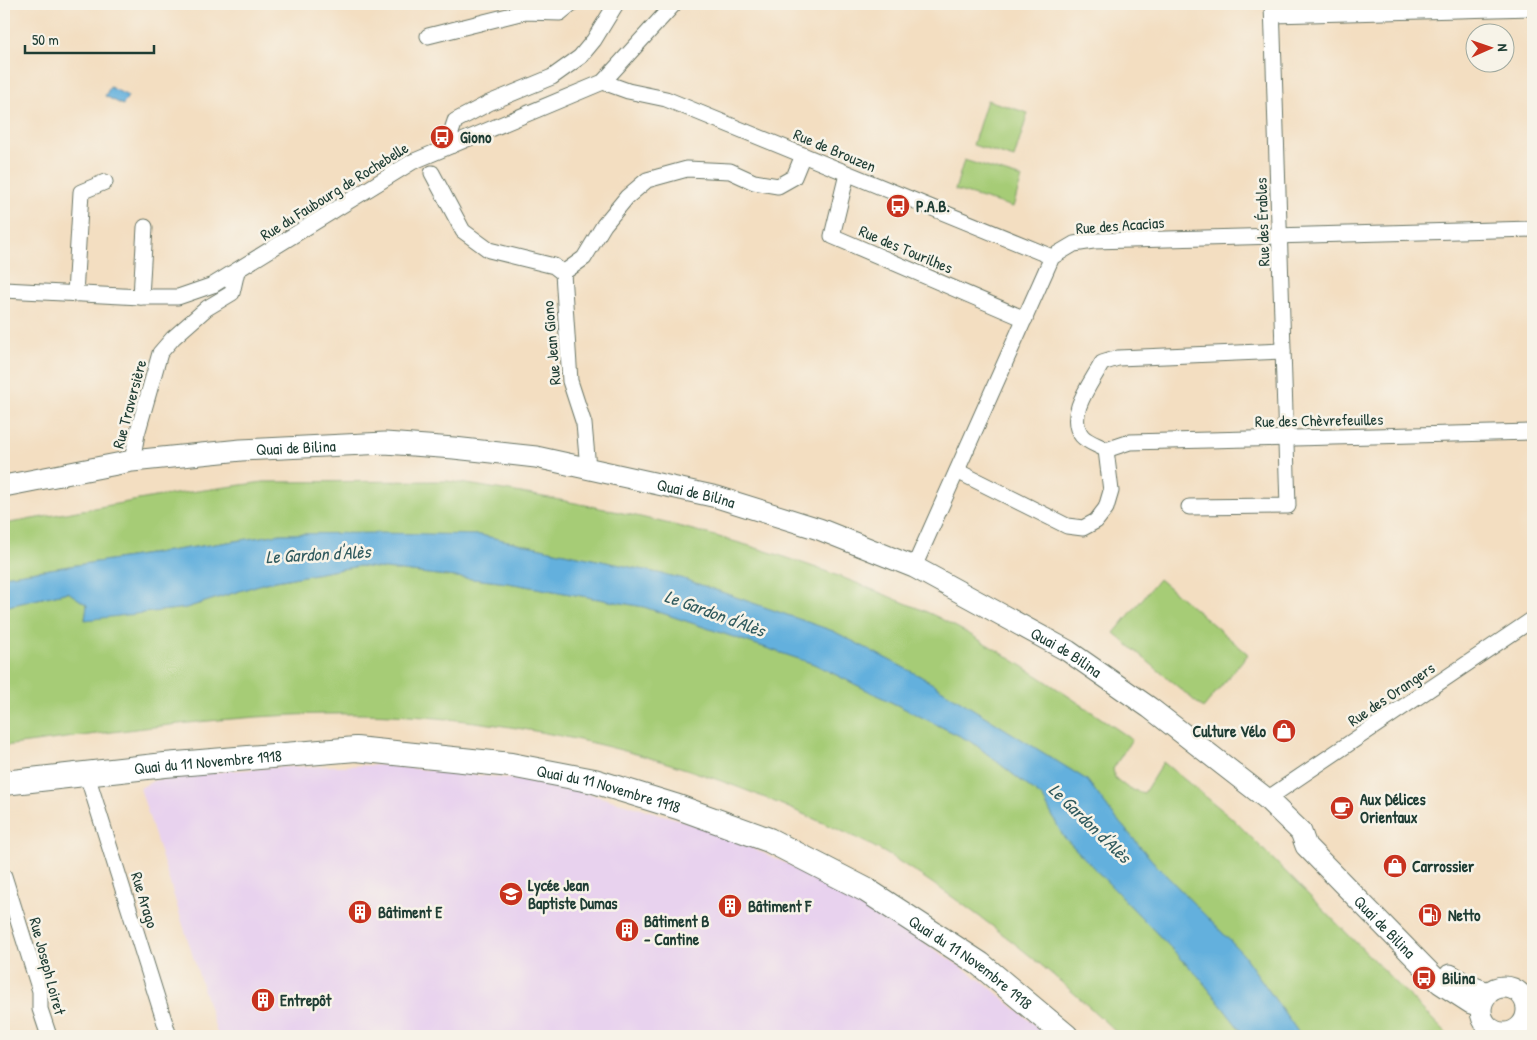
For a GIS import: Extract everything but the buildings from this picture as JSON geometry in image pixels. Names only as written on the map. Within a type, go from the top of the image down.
[{"type":"main road","name":"Quai de Bilina","points":[[4,486],[132,461],[240,450],[385,443],[536,457],[717,498],[819,529],[914,567],[1068,651],[1150,708],[1268,798],[1301,832],[1315,835],[1443,969],[1485,999]]},
{"type":"main road","name":"Quai du 11 Novembre 1918","points":[[4,783],[165,765],[356,749],[511,764],[594,781],[678,807],[769,840],[866,890],[980,964],[1066,1036]]},
{"type":"main road","name":"Quai du 11 Novembre 1918","points":[[4,796],[87,775]]},
{"type":"main road","points":[[1502,987],[1516,990],[1526,1003],[1526,1029],[1502,1034],[1494,1030],[1483,1020],[1485,999],[1502,987]]},
{"type":"street","points":[[428,36],[524,12],[560,13],[571,4]]},
{"type":"street","points":[[453,145],[450,134],[455,122],[489,102],[552,76],[580,57],[594,40],[616,4]]},
{"type":"street","name":"Rue du Faubourg de Rochebelle","points":[[4,290],[178,297],[213,285],[412,162],[603,82],[674,4]]},
{"type":"street","points":[[1272,9],[1533,8]]},
{"type":"street","name":"Rue des Érables","points":[[1189,507],[1288,506],[1272,9]]},
{"type":"street","name":"Rue de Brouzen","points":[[603,82],[628,91],[666,99],[1052,257]]},
{"type":"street","points":[[432,173],[463,231],[488,250],[554,266],[563,273],[584,258],[604,225],[627,197],[647,180],[687,169],[730,171],[754,182],[778,186],[794,176],[803,155]]},
{"type":"street","name":"Rue des Tourilhes","points":[[847,174],[832,236],[1025,319]]},
{"type":"street","points":[[75,294],[81,192],[105,182]]},
{"type":"street","points":[[141,297],[145,226]]},
{"type":"street","name":"Rue des Acacias","points":[[1052,257],[1074,244],[1093,241],[1279,234],[1533,229]]},
{"type":"street","points":[[914,567],[1052,257]]},
{"type":"street","name":"Rue Traversière","points":[[132,461],[137,434],[160,353],[173,338],[207,308],[232,293],[237,271]]},
{"type":"street","name":"Rue Jean Giono","points":[[563,273],[570,381],[584,424],[588,468]]},
{"type":"street","points":[[957,472],[1066,526],[1083,528],[1096,521],[1106,508],[1111,491],[1106,450],[1082,436],[1076,421],[1078,407],[1102,363],[1118,358],[1283,351]]},
{"type":"street","name":"Rue des Chèvrefeuilles","points":[[1106,450],[1130,442],[1533,432]]},
{"type":"street","name":"Rue des Orangers","points":[[1268,798],[1533,619]]},
{"type":"street","name":"Rue Arago","points":[[87,775],[169,1036]]},
{"type":"street","name":"Rue Joseph Loiret","points":[[4,876],[40,991],[40,1009],[49,1036]]},
{"type":"shaded area","name":"Lycée Jean Baptiste Dumas","points":[[382,765],[524,780],[576,790],[681,820],[729,837],[824,881],[871,907],[985,983],[1048,1036],[218,1036],[140,788],[155,780],[227,771],[281,767]]},
{"type":"green space","points":[[987,100],[1028,113],[1014,158],[973,145]]},
{"type":"green space","points":[[964,160],[1022,178],[1013,207],[955,190]]},
{"type":"green space","points":[[447,481],[613,511],[722,538],[829,572],[931,614],[971,635],[1041,678],[1132,739],[1113,769],[1115,778],[1129,789],[1144,793],[1163,762],[1232,818],[1449,1036],[1301,1036],[1242,953],[1156,865],[1114,816],[1087,780],[920,676],[833,631],[681,578],[480,535],[281,534],[4,576],[4,524],[161,496],[263,482]]},
{"type":"green space","points":[[359,566],[508,583],[644,607],[814,664],[972,742],[1043,798],[1063,836],[1199,977],[1245,1036],[1120,1036],[1067,987],[1011,941],[953,897],[880,850],[794,810],[734,786],[673,765],[611,748],[549,734],[485,723],[422,717],[357,714],[293,715],[220,720],[4,746],[4,607],[68,592],[87,605],[85,619],[186,608],[265,583]]},
{"type":"green space","points":[[1159,579],[1248,654],[1203,708],[1114,633]]},
{"type":"water","points":[[110,87],[128,96],[123,105],[105,96]]},
{"type":"water","name":"Le Gardon d'Alès","points":[[281,534],[480,535],[681,578],[833,631],[920,676],[1087,780],[1114,816],[1156,865],[1242,953],[1301,1036],[1245,1036],[1199,977],[1063,836],[1043,798],[972,742],[814,664],[644,607],[508,583],[359,566],[265,583],[186,608],[85,620],[87,605],[68,592],[4,607],[4,576]]},
{"type":"place","name":"Giono","points":[[442,137]]},
{"type":"place","name":"P.A.B.","points":[[898,206]]},
{"type":"place","name":"Culture Vélo","points":[[1284,731]]},
{"type":"place","name":"Aux Délices Orientaux","points":[[1342,808]]},
{"type":"place","name":"Carrossier","points":[[1395,866]]},
{"type":"place","name":"Lycée Jean Baptiste Dumas","points":[[511,894]]},
{"type":"place","name":"Bâtiment F","points":[[730,906]]},
{"type":"place","name":"Bâtiment E","points":[[360,912]]},
{"type":"place","name":"Netto","points":[[1430,915]]},
{"type":"place","name":"Bâtiment B - Cantine","points":[[627,930]]},
{"type":"place","name":"Bilina","points":[[1424,978]]},
{"type":"place","name":"Entrepôt","points":[[263,1000]]}]
